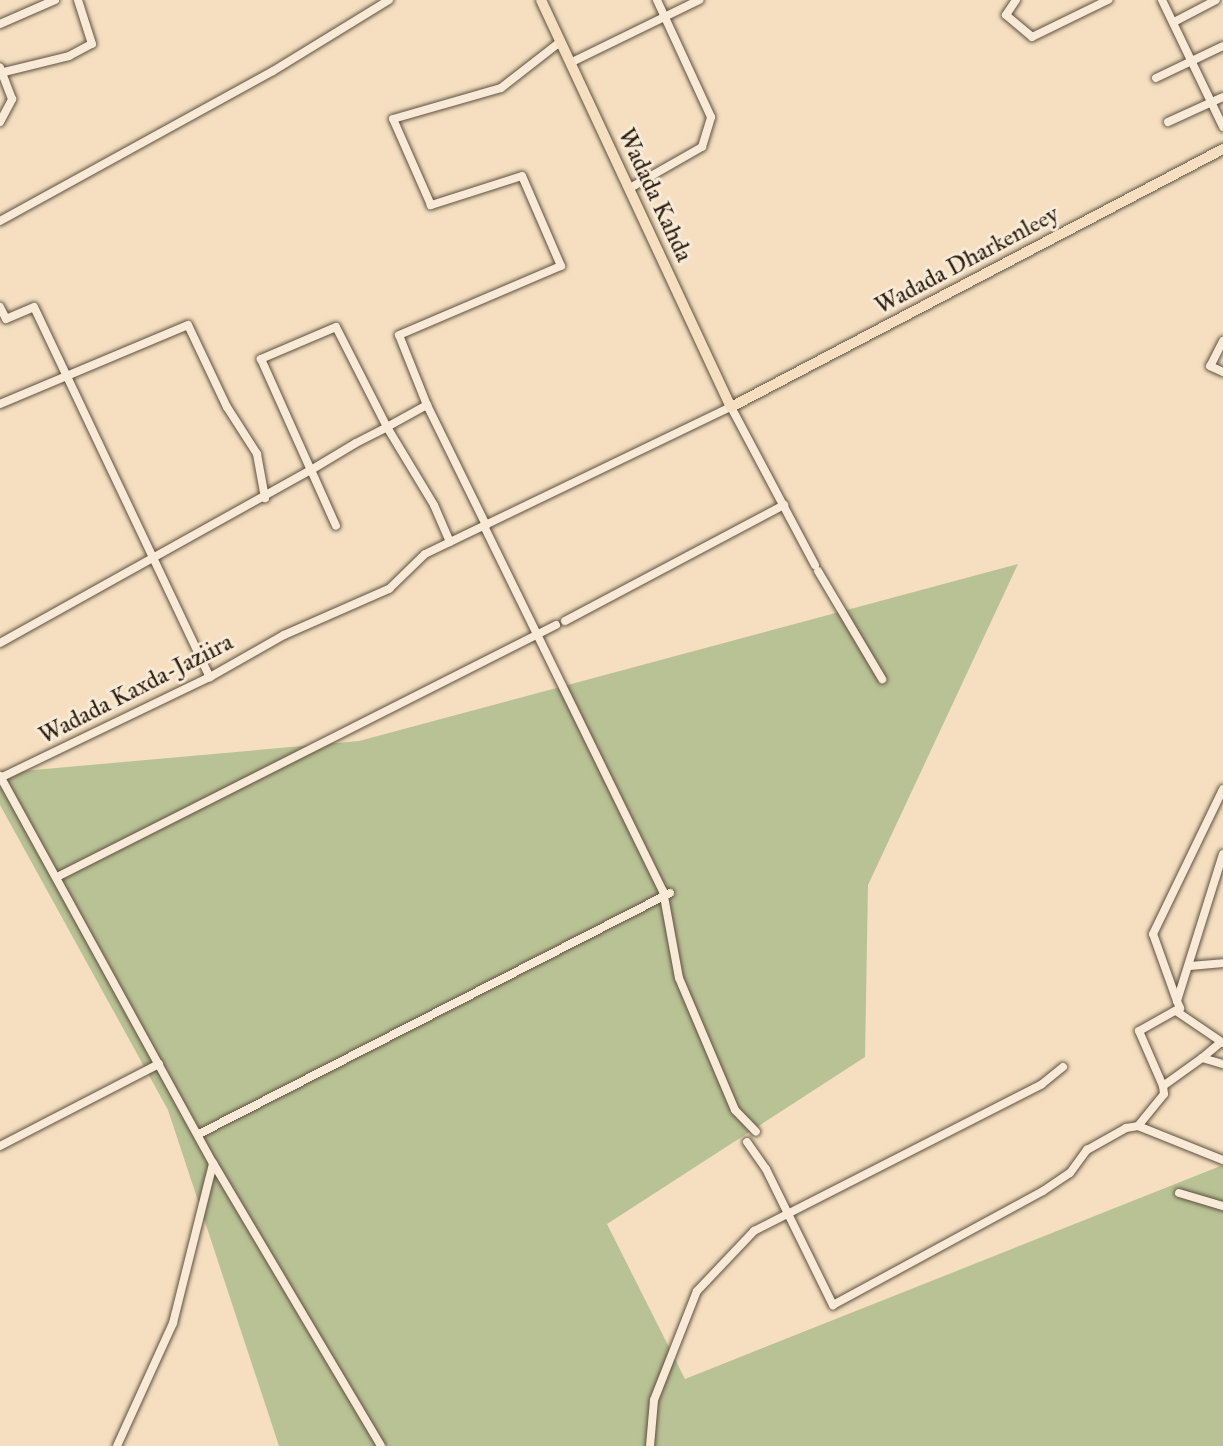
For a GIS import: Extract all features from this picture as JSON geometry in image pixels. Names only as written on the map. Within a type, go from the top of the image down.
[{"type":"main road","name":"Wadada Kahda","points":[[541,0],[731,407]]},
{"type":"main road","name":"Wadada Dharkenleey","points":[[731,407],[1223,149]]},
{"type":"street","points":[[0,24],[55,0]]},
{"type":"street","points":[[0,122],[12,99],[1,70],[69,56],[92,44],[78,0]]},
{"type":"street","points":[[0,221],[273,71],[389,0]]},
{"type":"street","points":[[630,188],[702,147],[711,117],[657,0]]},
{"type":"street","points":[[570,63],[699,0]]},
{"type":"street","points":[[1016,0],[1006,15],[1032,37],[1108,0]]},
{"type":"street","points":[[1162,0],[1223,127]]},
{"type":"street","points":[[1174,22],[1216,0]]},
{"type":"street","points":[[560,42],[501,88],[393,119],[431,205],[522,176],[561,266],[399,335],[427,405],[533,634],[666,896],[679,978],[699,1017],[711,1061],[727,1084],[735,1110],[756,1132]]},
{"type":"street","points":[[1156,78],[1223,46]]},
{"type":"street","points":[[1168,122],[1223,97]]},
{"type":"street","points":[[0,307],[6,319],[34,307],[210,677]]},
{"type":"street","points":[[0,404],[188,325],[227,407],[257,454],[265,498]]},
{"type":"street","points":[[336,526],[261,359],[336,327],[387,427],[408,456],[450,542]]},
{"type":"street","points":[[1223,341],[1210,366],[1223,372]]},
{"type":"street","points":[[0,643],[427,405]]},
{"type":"street","points":[[731,407],[817,568],[882,679]]},
{"type":"street","name":"Wadada Kaxda-Jaziira","points":[[381,1446],[213,1163],[0,777],[210,677],[284,635],[389,589],[425,554],[731,407]]},
{"type":"street","points":[[57,877],[560,623],[784,505]]},
{"type":"street","points":[[1177,1001],[1153,934],[1223,789]]},
{"type":"street","points":[[1176,1011],[1223,854]]},
{"type":"street","points":[[199,1134],[666,896]]},
{"type":"street","points":[[1190,966],[1223,963]]},
{"type":"street","points":[[1163,1086],[1222,1043],[1176,1011]]},
{"type":"street","points":[[747,1142],[833,1305],[1043,1191],[1070,1173],[1087,1150],[1138,1126],[1164,1094],[1139,1031],[1176,1011]]},
{"type":"street","points":[[1202,1058],[1223,1064]]},
{"type":"street","points":[[0,1146],[159,1064]]},
{"type":"street","points":[[650,1446],[654,1400],[697,1291],[754,1231],[785,1212],[1042,1084],[1063,1067]]},
{"type":"street","points":[[1138,1126],[1223,1160]]},
{"type":"street","points":[[117,1446],[173,1323],[213,1163]]},
{"type":"street","points":[[1179,1193],[1223,1206]]},
{"type":"green space","points":[[1018,564],[868,885],[865,1057],[607,1224],[685,1379],[1223,1165],[1223,1446],[279,1446],[168,1110],[0,805],[0,773],[359,741]]}]
